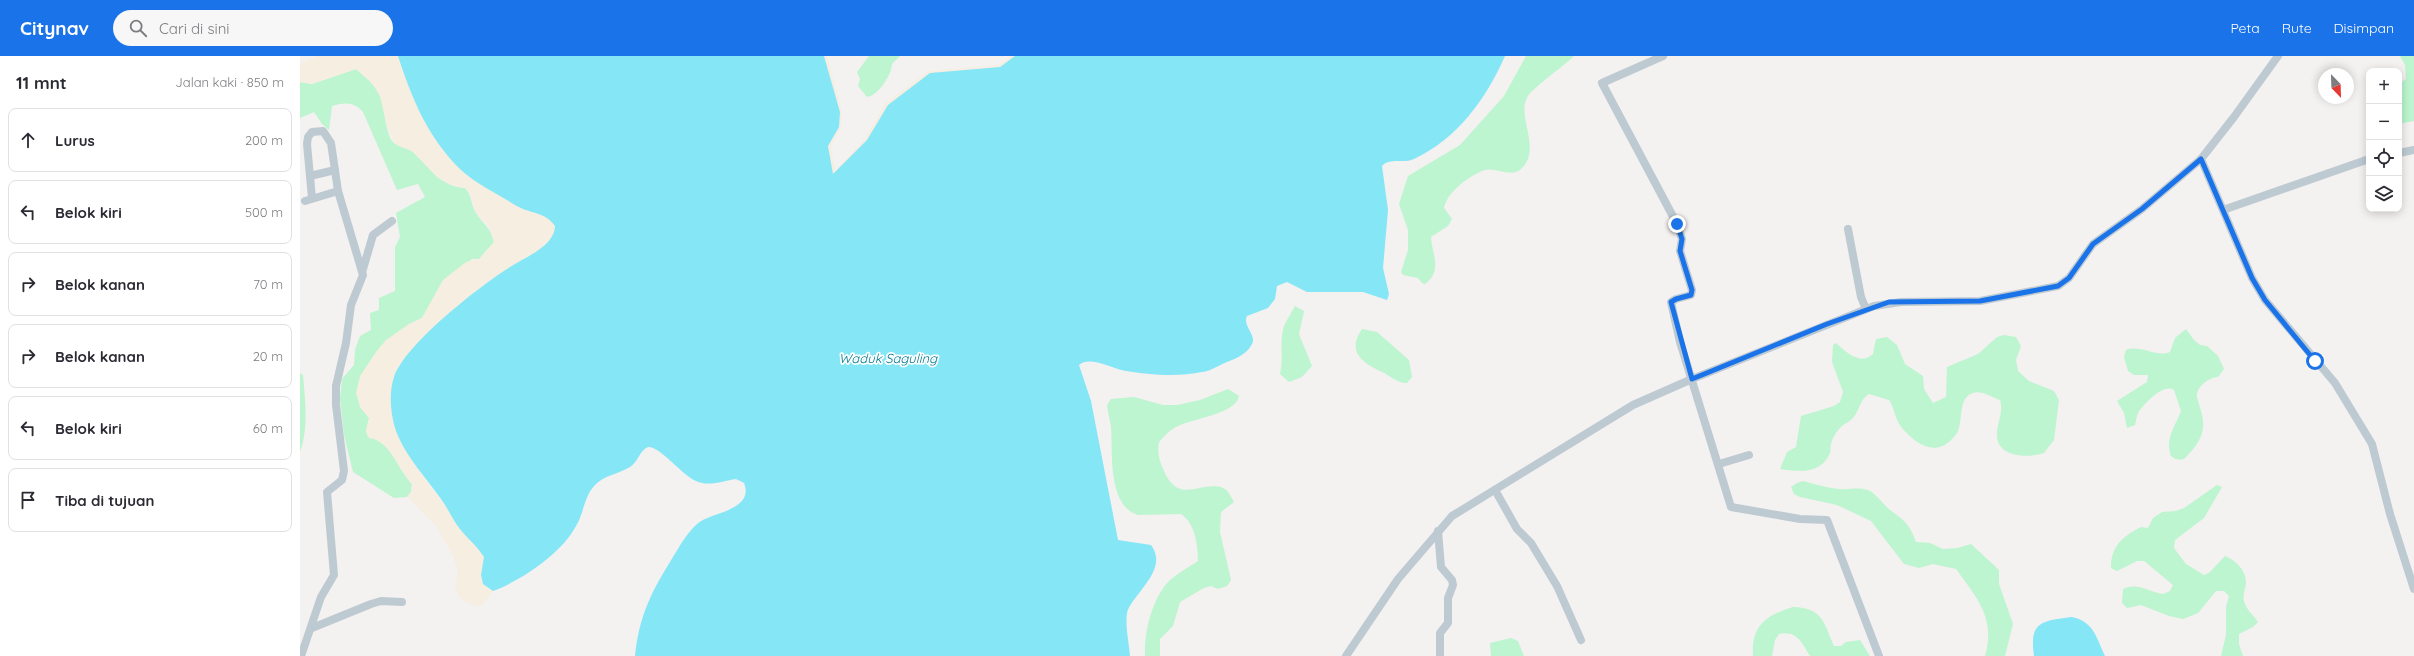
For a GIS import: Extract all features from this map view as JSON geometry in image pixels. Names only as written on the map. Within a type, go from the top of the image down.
[{"type":"street","points":[[1663,56],[1602,83],[1677,224],[1682,239],[1680,251],[1692,290],[1691,295],[1671,302],[1692,379],[1731,507],[1800,519],[1827,520],[1879,656]]},
{"type":"street","points":[[1346,656],[1398,579],[1452,516],[1634,405],[1692,379],[1866,309],[1889,302],[1980,301],[2058,286],[2073,273],[2093,244],[2142,209],[2201,159],[2234,117],[2278,56]]},
{"type":"street","points":[[338,191],[308,200],[310,176],[307,144],[308,137],[317,131],[324,131],[331,143],[338,191],[363,269]]},
{"type":"street","points":[[2402,152],[2414,150]]},
{"type":"street","points":[[2201,159],[2242,259],[2265,300],[2335,383],[2372,444],[2390,514],[2414,589]]},
{"type":"street","points":[[2223,210],[2366,160]]},
{"type":"street","points":[[310,176],[335,170]]},
{"type":"street","points":[[301,656],[312,628],[321,597],[334,575],[327,492],[342,480],[344,471],[336,411],[336,386],[346,344],[350,305],[361,282],[363,269],[373,235],[392,221]]},
{"type":"street","points":[[1848,229],[1861,297],[1866,309]]},
{"type":"street","points":[[1719,464],[1749,455]]},
{"type":"street","points":[[1495,490],[1517,529],[1530,544],[1557,586],[1581,640]]},
{"type":"street","points":[[1438,531],[1441,567],[1452,580],[1453,585],[1448,598],[1448,624],[1440,633],[1440,656]]},
{"type":"street","points":[[312,628],[381,601],[402,602]]},
{"type":"green space","points":[[869,56],[900,56],[892,64],[890,73],[880,89],[876,93],[867,97],[858,86],[860,79],[857,72]]},
{"type":"green space","points":[[1526,56],[1574,56],[1528,96],[1525,104],[1530,152],[1527,161],[1521,169],[1513,173],[1489,169],[1479,172],[1454,190],[1444,208],[1452,219],[1448,226],[1431,237],[1435,262],[1434,274],[1425,284],[1418,278],[1403,275],[1401,272],[1408,250],[1408,230],[1399,204],[1408,176],[1460,145],[1504,96]]},
{"type":"green space","points":[[2400,56],[2414,56],[2414,121],[2402,123],[2402,82],[2406,79],[2405,65]]},
{"type":"green space","points":[[356,69],[370,81],[378,92],[382,101],[387,128],[394,143],[398,146],[411,150],[442,180],[457,187],[465,188],[469,194],[476,213],[489,230],[494,242],[479,259],[472,259],[440,286],[422,318],[409,324],[360,407],[369,418],[366,431],[368,437],[376,439],[388,449],[412,484],[411,492],[407,497],[394,498],[353,472],[344,435],[340,399],[342,379],[354,365],[355,350],[360,336],[371,330],[370,313],[379,310],[379,298],[395,291],[395,247],[400,237],[396,213],[425,197],[418,184],[397,190],[363,112],[356,106],[341,104],[332,106],[329,130],[322,124],[314,112],[300,118],[300,82],[312,84]]},
{"type":"green space","points":[[1295,306],[1304,311],[1299,334],[1312,366],[1302,377],[1289,382],[1280,374],[1282,362],[1282,338],[1284,326]]},
{"type":"green space","points":[[1362,329],[1377,332],[1409,360],[1412,377],[1407,383],[1397,381],[1363,361],[1356,350],[1357,337]]},
{"type":"green space","points":[[2186,329],[2194,340],[2200,345],[2207,346],[2218,356],[2224,369],[2218,377],[2208,380],[2202,384],[2198,390],[2197,396],[2203,422],[2202,434],[2196,445],[2185,458],[2179,460],[2171,456],[2169,450],[2170,438],[2181,411],[2174,390],[2165,389],[2156,394],[2139,411],[2135,425],[2127,428],[2124,413],[2117,401],[2147,382],[2148,375],[2134,375],[2128,371],[2124,357],[2126,350],[2137,349],[2159,353],[2170,352],[2175,338]]},
{"type":"green space","points":[[2004,335],[2016,337],[2021,346],[2016,360],[2018,371],[2029,381],[2054,391],[2059,400],[2054,440],[2044,453],[2023,456],[2009,453],[2003,449],[1999,444],[1997,437],[2001,414],[2000,400],[1986,394],[1976,392],[1968,396],[1963,404],[1957,433],[1945,445],[1931,448],[1919,443],[1907,434],[1898,422],[1889,400],[1869,394],[1861,402],[1855,416],[1841,427],[1833,438],[1830,453],[1821,465],[1802,471],[1780,469],[1787,452],[1796,447],[1801,416],[1834,406],[1840,402],[1843,392],[1832,362],[1833,345],[1836,343],[1849,354],[1863,359],[1873,354],[1876,339],[1887,337],[1897,345],[1905,364],[1923,376],[1924,389],[1933,403],[1946,397],[1947,367],[1978,354],[1997,337]]},
{"type":"green space","points":[[300,373],[303,375],[306,414],[305,433],[300,452]]},
{"type":"green space","points":[[1228,389],[1239,396],[1230,408],[1174,428],[1159,442],[1158,453],[1164,471],[1176,487],[1183,490],[1215,486],[1223,488],[1228,492],[1234,502],[1221,512],[1220,532],[1231,580],[1227,586],[1218,589],[1211,586],[1204,588],[1180,602],[1173,626],[1160,639],[1160,656],[1145,656],[1146,637],[1150,616],[1158,596],[1170,580],[1198,561],[1196,541],[1190,523],[1181,514],[1138,515],[1128,510],[1121,501],[1116,490],[1114,477],[1111,427],[1107,405],[1111,399],[1134,397],[1163,405],[1177,405],[1200,400]]},
{"type":"green space","points":[[1803,481],[1826,487],[1843,489],[1858,488],[1870,491],[1906,523],[1916,542],[1930,543],[1943,549],[1957,548],[1971,544],[1999,570],[1999,584],[2013,624],[2005,656],[1985,656],[1988,643],[1986,619],[1971,589],[1956,569],[1933,564],[1919,568],[1904,564],[1871,521],[1837,505],[1800,497],[1794,494],[1791,487]]},
{"type":"green space","points":[[2217,485],[2222,487],[2204,518],[2175,540],[2174,548],[2186,564],[2204,575],[2210,572],[2225,556],[2236,563],[2244,573],[2246,582],[2244,601],[2247,608],[2258,622],[2253,627],[2239,634],[2239,644],[2243,656],[2221,656],[2226,635],[2226,607],[2229,596],[2224,591],[2216,591],[2198,613],[2183,619],[2169,616],[2141,605],[2127,608],[2122,603],[2123,589],[2128,587],[2139,587],[2163,594],[2170,591],[2173,585],[2144,561],[2137,561],[2117,571],[2111,568],[2115,548],[2128,535],[2141,527],[2148,528],[2153,518],[2162,512],[2176,511],[2184,508]]},
{"type":"green space","points":[[1793,607],[1811,610],[1817,614],[1825,624],[1834,646],[1841,646],[1846,642],[1860,640],[1870,656],[1810,656],[1795,636],[1785,633],[1779,634],[1775,640],[1772,656],[1753,656],[1755,637],[1762,623],[1775,614]]},
{"type":"green space","points":[[1511,638],[1518,641],[1524,656],[1491,656],[1490,643]]},
{"type":"sand","points":[[317,56],[398,56],[415,103],[422,117],[439,145],[449,158],[461,170],[480,184],[520,208],[542,215],[551,221],[555,226],[552,237],[538,251],[490,280],[446,316],[400,364],[394,377],[398,437],[421,474],[484,557],[481,580],[487,588],[493,591],[482,606],[471,605],[460,598],[455,589],[458,573],[453,556],[436,526],[407,497],[411,492],[412,484],[393,456],[383,444],[369,438],[366,431],[369,418],[360,407],[356,393],[360,376],[386,340],[409,324],[422,318],[443,280],[466,262],[479,259],[494,242],[489,227],[476,213],[470,193],[465,188],[451,185],[438,178],[413,152],[394,143],[388,130],[380,96],[372,83],[356,69],[312,84],[300,82],[300,64]]},
{"type":"sand","points":[[824,56],[827,56],[842,112],[841,127],[831,146],[835,171],[865,139],[886,103],[929,71],[999,65],[1011,56],[1015,56],[1000,67],[930,73],[888,105],[867,140],[833,175],[828,146],[839,127],[840,112]]},
{"type":"water","name":"Waduk Saguling","points":[[398,56],[824,56],[840,112],[839,127],[828,146],[833,174],[867,140],[888,105],[930,73],[1000,67],[1015,56],[1505,56],[1489,87],[1479,102],[1457,129],[1444,141],[1414,159],[1406,161],[1393,161],[1385,163],[1382,166],[1388,210],[1383,268],[1389,294],[1387,300],[1363,292],[1307,292],[1287,282],[1277,286],[1275,299],[1268,308],[1247,316],[1246,323],[1253,337],[1253,341],[1245,353],[1212,369],[1193,374],[1164,375],[1126,371],[1089,361],[1083,362],[1079,365],[1091,401],[1118,540],[1151,545],[1156,554],[1156,564],[1153,573],[1148,582],[1135,598],[1127,613],[1130,656],[635,656],[639,630],[646,607],[679,547],[697,524],[703,520],[730,510],[743,500],[746,492],[744,483],[736,479],[711,484],[701,483],[691,478],[659,451],[648,447],[643,451],[633,465],[603,479],[591,489],[576,526],[561,546],[551,556],[528,573],[493,591],[483,584],[481,575],[484,557],[478,548],[457,525],[443,502],[407,453],[398,436],[391,407],[392,384],[401,363],[428,332],[481,287],[544,246],[550,240],[555,226],[551,221],[542,215],[520,208],[480,184],[461,170],[449,158],[430,131],[415,103]]},
{"type":"water","points":[[2072,617],[2079,619],[2090,627],[2105,656],[2034,656],[2033,644],[2036,629],[2045,622]]},
{"type":"route","points":[[1677,224],[1682,239],[1680,251],[1692,290],[1691,295],[1671,302],[1680,342],[1692,379],[1827,324],[1874,306],[1889,302],[1993,300],[2058,286],[2069,278],[2077,269],[2088,249],[2093,244],[2142,209],[2201,159],[2242,259],[2252,278],[2265,300],[2315,361]]}]
